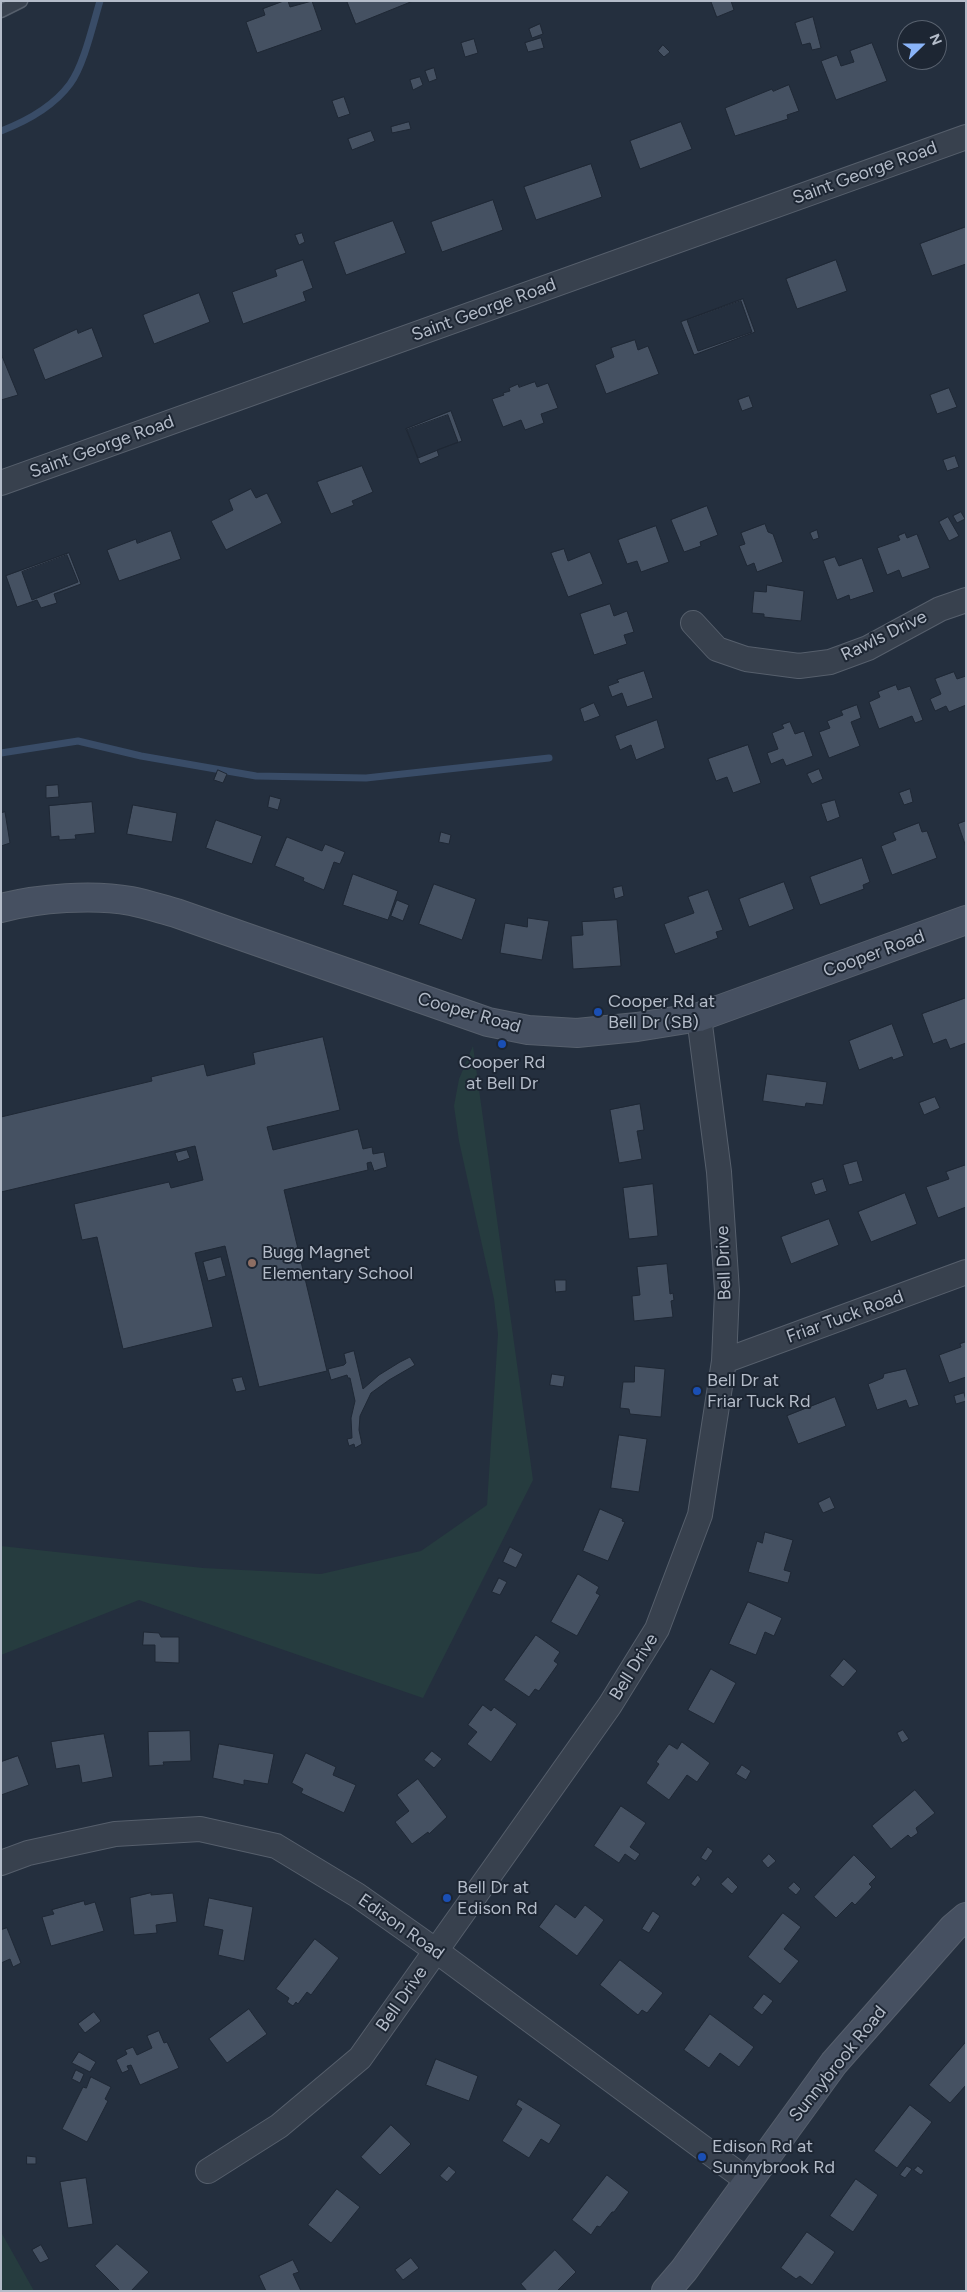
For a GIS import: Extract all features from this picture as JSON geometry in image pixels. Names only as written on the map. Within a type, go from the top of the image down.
[{"type":"street","name":"Saint George Road","points":[[1,483],[966,137]]},
{"type":"street","name":"Rawls Drive","points":[[693,623],[717,649],[746,659],[799,666],[830,662],[868,648],[940,609],[966,600]]},
{"type":"street","name":"Cooper Road","points":[[1,908],[47,900],[92,898],[130,901],[176,913],[488,1022],[528,1030],[576,1033],[637,1027],[699,1017],[966,920]]},
{"type":"street","name":"Bell Drive","points":[[208,2171],[278,2126],[360,2058],[610,1705],[657,1629],[700,1515],[724,1361],[727,1291],[720,1172],[699,1017]]},
{"type":"street","name":"Friar Tuck Road","points":[[724,1361],[966,1272]]},
{"type":"street","name":"Edison Road","points":[[1,1863],[28,1853],[115,1834],[200,1829],[276,1846],[357,1895],[435,1950],[748,2181]]},
{"type":"street","name":"Sunnybrook Road","points":[[666,2291],[684,2270],[834,2062],[953,1928],[966,1917]]},
{"type":"lane","points":[[1,10],[21,1]]},
{"type":"green space","points":[[473,1046],[533,1480],[423,1698],[139,1600],[1,1655],[1,1546],[203,1568],[321,1574],[421,1551],[487,1505],[498,1334],[494,1299],[459,1141],[454,1106],[459,1079]]},
{"type":"green space","points":[[1,2232],[34,2291],[1,2291]]},
{"type":"building","points":[[288,1],[290,7],[312,1],[322,30],[257,53],[246,22],[265,15],[263,9]]},
{"type":"building","points":[[347,1],[413,1],[356,24]]},
{"type":"building","points":[[711,1],[731,1],[734,10],[717,17]]},
{"type":"building","points":[[813,17],[821,48],[812,50],[810,43],[802,45],[795,23]]},
{"type":"building","points":[[540,24],[543,34],[532,38],[529,29]]},
{"type":"building","points":[[541,38],[544,48],[528,52],[525,43]]},
{"type":"building","points":[[474,39],[478,53],[465,57],[461,43]]},
{"type":"building","points":[[872,43],[887,81],[836,100],[821,61],[837,55],[841,66],[854,62],[850,51]]},
{"type":"building","points":[[663,45],[670,52],[664,57],[658,51]]},
{"type":"building","points":[[434,68],[437,79],[429,82],[425,71]]},
{"type":"building","points":[[420,77],[423,85],[413,90],[410,80]]},
{"type":"building","points":[[789,85],[799,111],[787,115],[788,119],[735,136],[725,108],[772,89],[773,91]]},
{"type":"building","points":[[344,97],[350,114],[338,118],[332,101]]},
{"type":"building","points":[[409,122],[411,129],[392,133],[391,127]]},
{"type":"building","points":[[681,122],[692,149],[640,169],[630,141]]},
{"type":"building","points":[[371,131],[375,141],[352,150],[348,139]]},
{"type":"building","points":[[591,164],[602,197],[536,220],[524,187]]},
{"type":"building","points":[[493,200],[503,230],[442,252],[431,222]]},
{"type":"building","points":[[393,221],[406,253],[346,275],[334,242]]},
{"type":"building","points":[[966,227],[966,264],[932,276],[920,244]]},
{"type":"building","points":[[302,233],[305,242],[299,245],[295,235]]},
{"type":"building","points":[[303,260],[313,288],[303,292],[306,301],[243,324],[232,292],[277,276],[275,270]]},
{"type":"building","points":[[836,260],[847,291],[797,309],[786,279]]},
{"type":"building","points":[[199,293],[210,322],[154,344],[143,315]]},
{"type":"building","points":[[743,299],[755,332],[694,355],[681,322]]},
{"type":"building","points":[[741,301],[752,332],[698,351],[687,320]]},
{"type":"building","points":[[92,328],[103,357],[45,380],[33,349],[77,329],[78,333]]},
{"type":"building","points":[[635,340],[638,350],[648,346],[659,374],[606,394],[595,365],[614,357],[611,348]]},
{"type":"building","points":[[1,357],[18,395],[1,400]]},
{"type":"building","points":[[535,382],[537,387],[548,383],[558,408],[541,414],[544,423],[525,430],[521,420],[503,427],[492,399],[504,395],[503,393],[510,391],[509,388],[518,384],[519,387]]},
{"type":"building","points":[[949,388],[957,407],[937,414],[930,395]]},
{"type":"building","points":[[749,396],[753,407],[742,411],[738,400]]},
{"type":"building","points":[[451,411],[462,441],[437,450],[439,456],[420,464],[406,429]]},
{"type":"building","points":[[448,415],[458,442],[418,458],[407,430]]},
{"type":"building","points":[[955,456],[959,467],[947,471],[943,460]]},
{"type":"building","points":[[362,466],[373,492],[352,501],[354,505],[331,514],[317,482]]},
{"type":"building","points":[[251,489],[256,498],[267,493],[282,523],[226,550],[211,521],[233,510],[229,500]]},
{"type":"building","points":[[707,506],[718,535],[700,542],[701,546],[684,552],[671,520]]},
{"type":"building","points":[[961,512],[965,519],[957,523],[953,516]]},
{"type":"building","points":[[948,517],[959,536],[949,541],[939,522]]},
{"type":"building","points":[[765,524],[768,532],[773,534],[783,562],[757,572],[754,563],[747,566],[739,546],[745,544],[741,533]]},
{"type":"building","points":[[656,526],[669,562],[641,572],[637,561],[627,564],[618,540]]},
{"type":"building","points":[[817,530],[819,538],[813,540],[810,533]]},
{"type":"building","points":[[171,531],[181,559],[119,581],[107,550],[136,539],[137,543]]},
{"type":"building","points":[[905,533],[907,538],[917,534],[930,568],[902,578],[899,570],[887,575],[877,548],[900,540],[898,536]]},
{"type":"building","points":[[564,549],[568,561],[590,552],[603,584],[568,597],[551,553]]},
{"type":"building","points":[[69,553],[81,584],[54,594],[57,603],[41,608],[37,600],[17,607],[6,576]]},
{"type":"building","points":[[67,555],[78,582],[32,600],[22,572]]},
{"type":"building","points":[[835,557],[839,566],[862,558],[874,592],[850,600],[849,595],[837,600],[823,561]]},
{"type":"building","points":[[767,585],[804,591],[801,621],[764,617],[764,614],[752,613],[754,591],[766,592]]},
{"type":"building","points":[[610,604],[614,616],[627,611],[634,632],[624,635],[627,644],[594,655],[580,614]]},
{"type":"building","points":[[644,671],[653,698],[627,707],[622,693],[612,697],[608,686],[619,682],[617,680]]},
{"type":"building","points":[[954,672],[957,679],[966,676],[966,705],[949,712],[946,706],[935,711],[930,699],[941,694],[935,679]]},
{"type":"building","points":[[896,685],[898,690],[910,686],[923,720],[915,723],[912,716],[879,729],[869,702],[880,697],[878,692]]},
{"type":"building","points":[[594,703],[600,716],[584,722],[580,709]]},
{"type":"building","points":[[857,705],[861,718],[851,722],[860,746],[829,758],[819,732],[830,728],[827,721],[843,715],[841,711]]},
{"type":"building","points":[[657,720],[665,748],[636,760],[631,745],[620,750],[615,736]]},
{"type":"building","points":[[790,722],[795,734],[804,731],[813,756],[786,766],[783,759],[771,764],[767,753],[778,749],[772,733],[784,728],[782,725]]},
{"type":"building","points":[[748,745],[761,783],[733,793],[727,777],[716,781],[708,759]]},
{"type":"building","points":[[819,769],[823,779],[812,784],[807,774]]},
{"type":"building","points":[[218,770],[227,774],[223,783],[214,780]]},
{"type":"building","points":[[58,785],[59,797],[46,798],[46,786]]},
{"type":"building","points":[[910,789],[913,802],[904,805],[899,793]]},
{"type":"building","points":[[270,796],[281,799],[278,810],[268,807]]},
{"type":"building","points":[[835,800],[840,817],[827,822],[821,804]]},
{"type":"building","points":[[92,802],[95,833],[75,835],[76,839],[59,840],[59,836],[51,837],[49,806]]},
{"type":"building","points":[[133,805],[177,813],[172,842],[127,834]]},
{"type":"building","points":[[5,812],[10,843],[1,846],[1,813]]},
{"type":"building","points":[[216,820],[262,836],[252,864],[206,848]]},
{"type":"building","points":[[966,821],[966,847],[958,824]]},
{"type":"building","points":[[919,823],[922,832],[927,831],[937,858],[892,875],[881,846],[896,840],[893,833]]},
{"type":"building","points":[[441,832],[451,835],[449,844],[439,842]]},
{"type":"building","points":[[287,837],[322,851],[325,844],[345,852],[340,864],[334,862],[324,890],[303,881],[304,878],[275,866]]},
{"type":"building","points":[[862,858],[870,882],[863,885],[864,889],[820,905],[810,877]]},
{"type":"building","points":[[353,874],[398,891],[388,920],[343,905]]},
{"type":"building","points":[[784,882],[794,909],[749,927],[739,899]]},
{"type":"building","points":[[434,884],[476,899],[462,940],[419,924]]},
{"type":"building","points":[[622,886],[624,896],[615,899],[613,888]]},
{"type":"building","points":[[708,890],[723,930],[716,932],[718,938],[675,954],[664,924],[694,913],[688,897]]},
{"type":"building","points":[[397,900],[409,905],[403,921],[391,916]]},
{"type":"building","points":[[528,918],[549,921],[542,960],[500,953],[505,923],[527,927]]},
{"type":"building","points":[[617,920],[621,966],[573,969],[571,936],[583,935],[582,922]]},
{"type":"building","points":[[966,998],[966,1043],[950,1049],[946,1039],[933,1044],[922,1014]]},
{"type":"building","points":[[892,1024],[904,1056],[893,1060],[892,1057],[859,1070],[849,1041]]},
{"type":"building","points":[[323,1037],[340,1110],[267,1127],[273,1150],[358,1129],[363,1149],[372,1147],[373,1154],[384,1152],[387,1167],[374,1171],[371,1162],[367,1163],[368,1170],[284,1190],[327,1371],[259,1387],[225,1246],[195,1253],[213,1327],[123,1349],[97,1237],[82,1240],[74,1204],[169,1182],[171,1188],[203,1180],[195,1146],[1,1192],[1,1117],[152,1081],[151,1077],[204,1064],[207,1076],[255,1064],[253,1053]]},
{"type":"building","points":[[767,1074],[827,1082],[823,1105],[806,1103],[805,1107],[763,1101]]},
{"type":"building","points":[[935,1097],[940,1108],[924,1115],[919,1103]]},
{"type":"building","points":[[640,1104],[644,1130],[637,1131],[642,1159],[619,1163],[610,1110]]},
{"type":"building","points":[[187,1150],[190,1158],[178,1162],[175,1153]]},
{"type":"building","points":[[857,1161],[863,1181],[849,1185],[843,1165]]},
{"type":"building","points":[[966,1165],[966,1207],[938,1218],[926,1187],[949,1179],[946,1172]]},
{"type":"building","points":[[823,1179],[827,1191],[815,1195],[811,1183]]},
{"type":"building","points":[[653,1184],[658,1236],[629,1239],[623,1188]]},
{"type":"building","points":[[905,1193],[917,1224],[871,1242],[858,1212]]},
{"type":"building","points":[[829,1219],[839,1245],[791,1264],[781,1237]]},
{"type":"building","points":[[221,1257],[226,1276],[208,1281],[203,1262]]},
{"type":"building","points":[[667,1264],[670,1294],[673,1293],[674,1300],[671,1301],[673,1317],[634,1321],[632,1296],[640,1295],[637,1267]]},
{"type":"building","points":[[555,1280],[566,1280],[566,1291],[556,1292]]},
{"type":"building","points":[[966,1342],[966,1377],[949,1383],[939,1355],[961,1347],[960,1344]]},
{"type":"building","points":[[354,1351],[363,1389],[379,1375],[410,1357],[415,1365],[371,1393],[360,1416],[359,1430],[362,1444],[355,1448],[354,1444],[349,1446],[347,1439],[352,1438],[351,1418],[355,1401],[350,1378],[347,1375],[331,1380],[328,1369],[344,1365],[346,1363],[344,1354]]},
{"type":"building","points":[[635,1366],[665,1369],[661,1417],[630,1414],[629,1409],[620,1408],[623,1382],[634,1382]]},
{"type":"building","points":[[906,1369],[919,1405],[909,1408],[906,1400],[877,1410],[868,1384],[883,1378],[884,1374]]},
{"type":"building","points":[[552,1374],[565,1376],[563,1387],[550,1385]]},
{"type":"building","points":[[242,1377],[246,1390],[236,1392],[232,1379]]},
{"type":"building","points":[[964,1393],[966,1401],[956,1404],[954,1396]]},
{"type":"building","points":[[835,1397],[846,1426],[798,1444],[787,1416]]},
{"type":"building","points":[[619,1435],[647,1439],[639,1492],[611,1488]]},
{"type":"building","points":[[830,1497],[835,1508],[823,1513],[818,1503]]},
{"type":"building","points":[[600,1509],[623,1519],[622,1521],[625,1522],[608,1561],[583,1551]]},
{"type":"building","points":[[765,1532],[793,1540],[784,1570],[791,1572],[788,1583],[748,1572],[757,1541],[762,1543]]},
{"type":"building","points":[[510,1547],[523,1554],[516,1568],[503,1562]]},
{"type":"building","points":[[578,1574],[599,1587],[596,1593],[600,1595],[577,1636],[551,1622]]},
{"type":"building","points":[[499,1578],[507,1582],[500,1595],[492,1592]]},
{"type":"building","points":[[748,1602],[782,1618],[774,1636],[765,1632],[756,1655],[729,1644]]},
{"type":"building","points":[[144,1632],[159,1633],[161,1637],[179,1637],[179,1663],[155,1662],[155,1645],[143,1645]]},
{"type":"building","points":[[536,1635],[560,1652],[554,1661],[558,1664],[539,1691],[535,1689],[529,1697],[504,1680]]},
{"type":"building","points":[[844,1659],[857,1671],[843,1687],[830,1676]]},
{"type":"building","points":[[711,1669],[736,1683],[714,1724],[688,1710]]},
{"type":"building","points":[[483,1705],[491,1711],[494,1707],[517,1724],[491,1762],[467,1744],[477,1732],[468,1725]]},
{"type":"building","points":[[903,1730],[909,1739],[902,1743],[897,1733]]},
{"type":"building","points":[[190,1731],[191,1761],[163,1762],[164,1765],[149,1766],[148,1732]]},
{"type":"building","points":[[104,1734],[113,1777],[82,1783],[79,1765],[56,1769],[51,1742]]},
{"type":"building","points":[[682,1742],[710,1763],[697,1782],[687,1775],[669,1800],[646,1783],[659,1764],[656,1762],[669,1744],[677,1749]]},
{"type":"building","points":[[219,1744],[274,1754],[268,1784],[244,1780],[244,1785],[213,1778]]},
{"type":"building","points":[[432,1751],[442,1759],[434,1768],[424,1760]]},
{"type":"building","points":[[306,1753],[336,1767],[333,1775],[356,1785],[344,1813],[301,1793],[303,1789],[292,1783]]},
{"type":"building","points":[[18,1756],[29,1785],[1,1795],[1,1762]]},
{"type":"building","points":[[742,1765],[751,1771],[746,1780],[736,1774]]},
{"type":"building","points":[[418,1779],[447,1817],[429,1834],[428,1832],[412,1844],[395,1822],[409,1811],[397,1795]]},
{"type":"building","points":[[915,1790],[935,1813],[916,1828],[918,1833],[911,1838],[908,1835],[891,1849],[872,1826]]},
{"type":"building","points":[[621,1806],[646,1823],[630,1847],[640,1854],[635,1861],[625,1854],[619,1863],[594,1846]]},
{"type":"building","points":[[708,1847],[713,1851],[706,1861],[701,1858]]},
{"type":"building","points":[[769,1854],[776,1861],[768,1868],[762,1861]]},
{"type":"building","points":[[854,1855],[876,1877],[869,1884],[872,1887],[855,1905],[852,1902],[836,1918],[814,1897]]},
{"type":"building","points":[[698,1875],[701,1879],[695,1887],[691,1884]]},
{"type":"building","points":[[728,1877],[738,1887],[732,1894],[721,1884]]},
{"type":"building","points":[[794,1882],[801,1889],[796,1895],[788,1888]]},
{"type":"building","points":[[151,1893],[151,1895],[173,1893],[177,1922],[156,1925],[157,1933],[134,1935],[130,1898]]},
{"type":"building","points":[[209,1898],[253,1907],[244,1961],[218,1955],[223,1930],[204,1926]]},
{"type":"building","points":[[84,1901],[85,1905],[95,1902],[104,1931],[51,1946],[42,1917],[54,1914],[52,1910]]},
{"type":"building","points":[[556,1904],[575,1918],[585,1905],[604,1920],[577,1956],[539,1927]]},
{"type":"building","points":[[653,1911],[660,1916],[649,1933],[642,1929]]},
{"type":"building","points":[[783,1913],[801,1927],[784,1949],[799,1961],[780,1984],[748,1957]]},
{"type":"building","points":[[7,1928],[21,1963],[13,1967],[10,1959],[1,1963],[1,1930]]},
{"type":"building","points":[[315,1939],[339,1958],[311,1995],[307,1992],[298,2004],[296,2002],[293,2006],[287,2002],[289,1998],[276,1989]]},
{"type":"building","points":[[620,1960],[663,1993],[647,2013],[642,2010],[638,2015],[600,1985]]},
{"type":"building","points":[[764,1994],[773,2001],[762,2015],[753,2008]]},
{"type":"building","points":[[249,2009],[267,2034],[227,2063],[209,2039]]},
{"type":"building","points":[[94,2012],[101,2021],[85,2033],[78,2024]]},
{"type":"building","points":[[710,2014],[754,2047],[739,2067],[720,2053],[709,2068],[684,2050]]},
{"type":"building","points":[[159,2031],[164,2043],[167,2042],[179,2068],[140,2085],[131,2065],[127,2066],[129,2070],[122,2073],[116,2060],[127,2054],[125,2050],[133,2047],[137,2055],[152,2048],[147,2036]]},
{"type":"building","points":[[966,2042],[966,2085],[950,2103],[929,2085]]},
{"type":"building","points":[[79,2052],[96,2062],[90,2072],[72,2063]]},
{"type":"building","points":[[436,2059],[478,2076],[469,2101],[426,2085]]},
{"type":"building","points":[[76,2070],[84,2074],[80,2083],[72,2079]]},
{"type":"building","points":[[91,2077],[111,2087],[105,2099],[108,2101],[87,2142],[62,2129],[83,2087],[86,2088]]},
{"type":"building","points":[[519,2099],[561,2125],[549,2144],[541,2139],[529,2158],[502,2141],[522,2109],[516,2105]]},
{"type":"building","points":[[910,2105],[932,2122],[897,2168],[874,2151]]},
{"type":"building","points":[[391,2125],[411,2144],[380,2175],[361,2157]]},
{"type":"building","points":[[27,2156],[36,2157],[36,2164],[27,2164]]},
{"type":"building","points":[[449,2166],[456,2172],[447,2182],[440,2176]]},
{"type":"building","points":[[907,2166],[912,2169],[905,2178],[900,2175]]},
{"type":"building","points":[[918,2166],[924,2171],[921,2175],[914,2170]]},
{"type":"building","points":[[607,2175],[629,2192],[614,2212],[600,2227],[597,2226],[591,2235],[572,2220]]},
{"type":"building","points":[[86,2178],[93,2224],[68,2228],[60,2182]]},
{"type":"building","points":[[856,2179],[878,2195],[853,2232],[830,2216]]},
{"type":"building","points":[[337,2189],[360,2207],[331,2243],[308,2225]]},
{"type":"building","points":[[807,2232],[835,2252],[812,2285],[800,2276],[796,2279],[781,2268]]},
{"type":"building","points":[[117,2244],[149,2272],[131,2291],[120,2291],[95,2266]]},
{"type":"building","points":[[41,2245],[49,2259],[40,2263],[32,2250]]},
{"type":"building","points":[[555,2250],[576,2272],[557,2291],[527,2291],[521,2284]]},
{"type":"building","points":[[411,2258],[419,2268],[403,2280],[395,2270]]},
{"type":"building","points":[[293,2260],[299,2272],[293,2274],[301,2291],[266,2291],[259,2276]]},
{"type":"waterway","points":[[1,131],[20,123],[48,106],[70,84],[84,55],[100,1]]},
{"type":"waterway","points":[[1,753],[78,741],[141,756],[256,776],[366,778],[549,758]]},
{"type":"place","name":"Cooper Rd at Bell Dr (SB)","points":[[598,1012]]},
{"type":"place","name":"Cooper Rd at Bell Dr","points":[[502,1044]]},
{"type":"place","name":"Bugg Magnet Elementary School","points":[[252,1263]]},
{"type":"place","name":"Bell Dr at Friar Tuck Rd","points":[[697,1391]]},
{"type":"place","name":"Bell Dr at Edison Rd","points":[[447,1898]]},
{"type":"place","name":"Edison Rd at Sunnybrook Rd","points":[[702,2157]]}]
